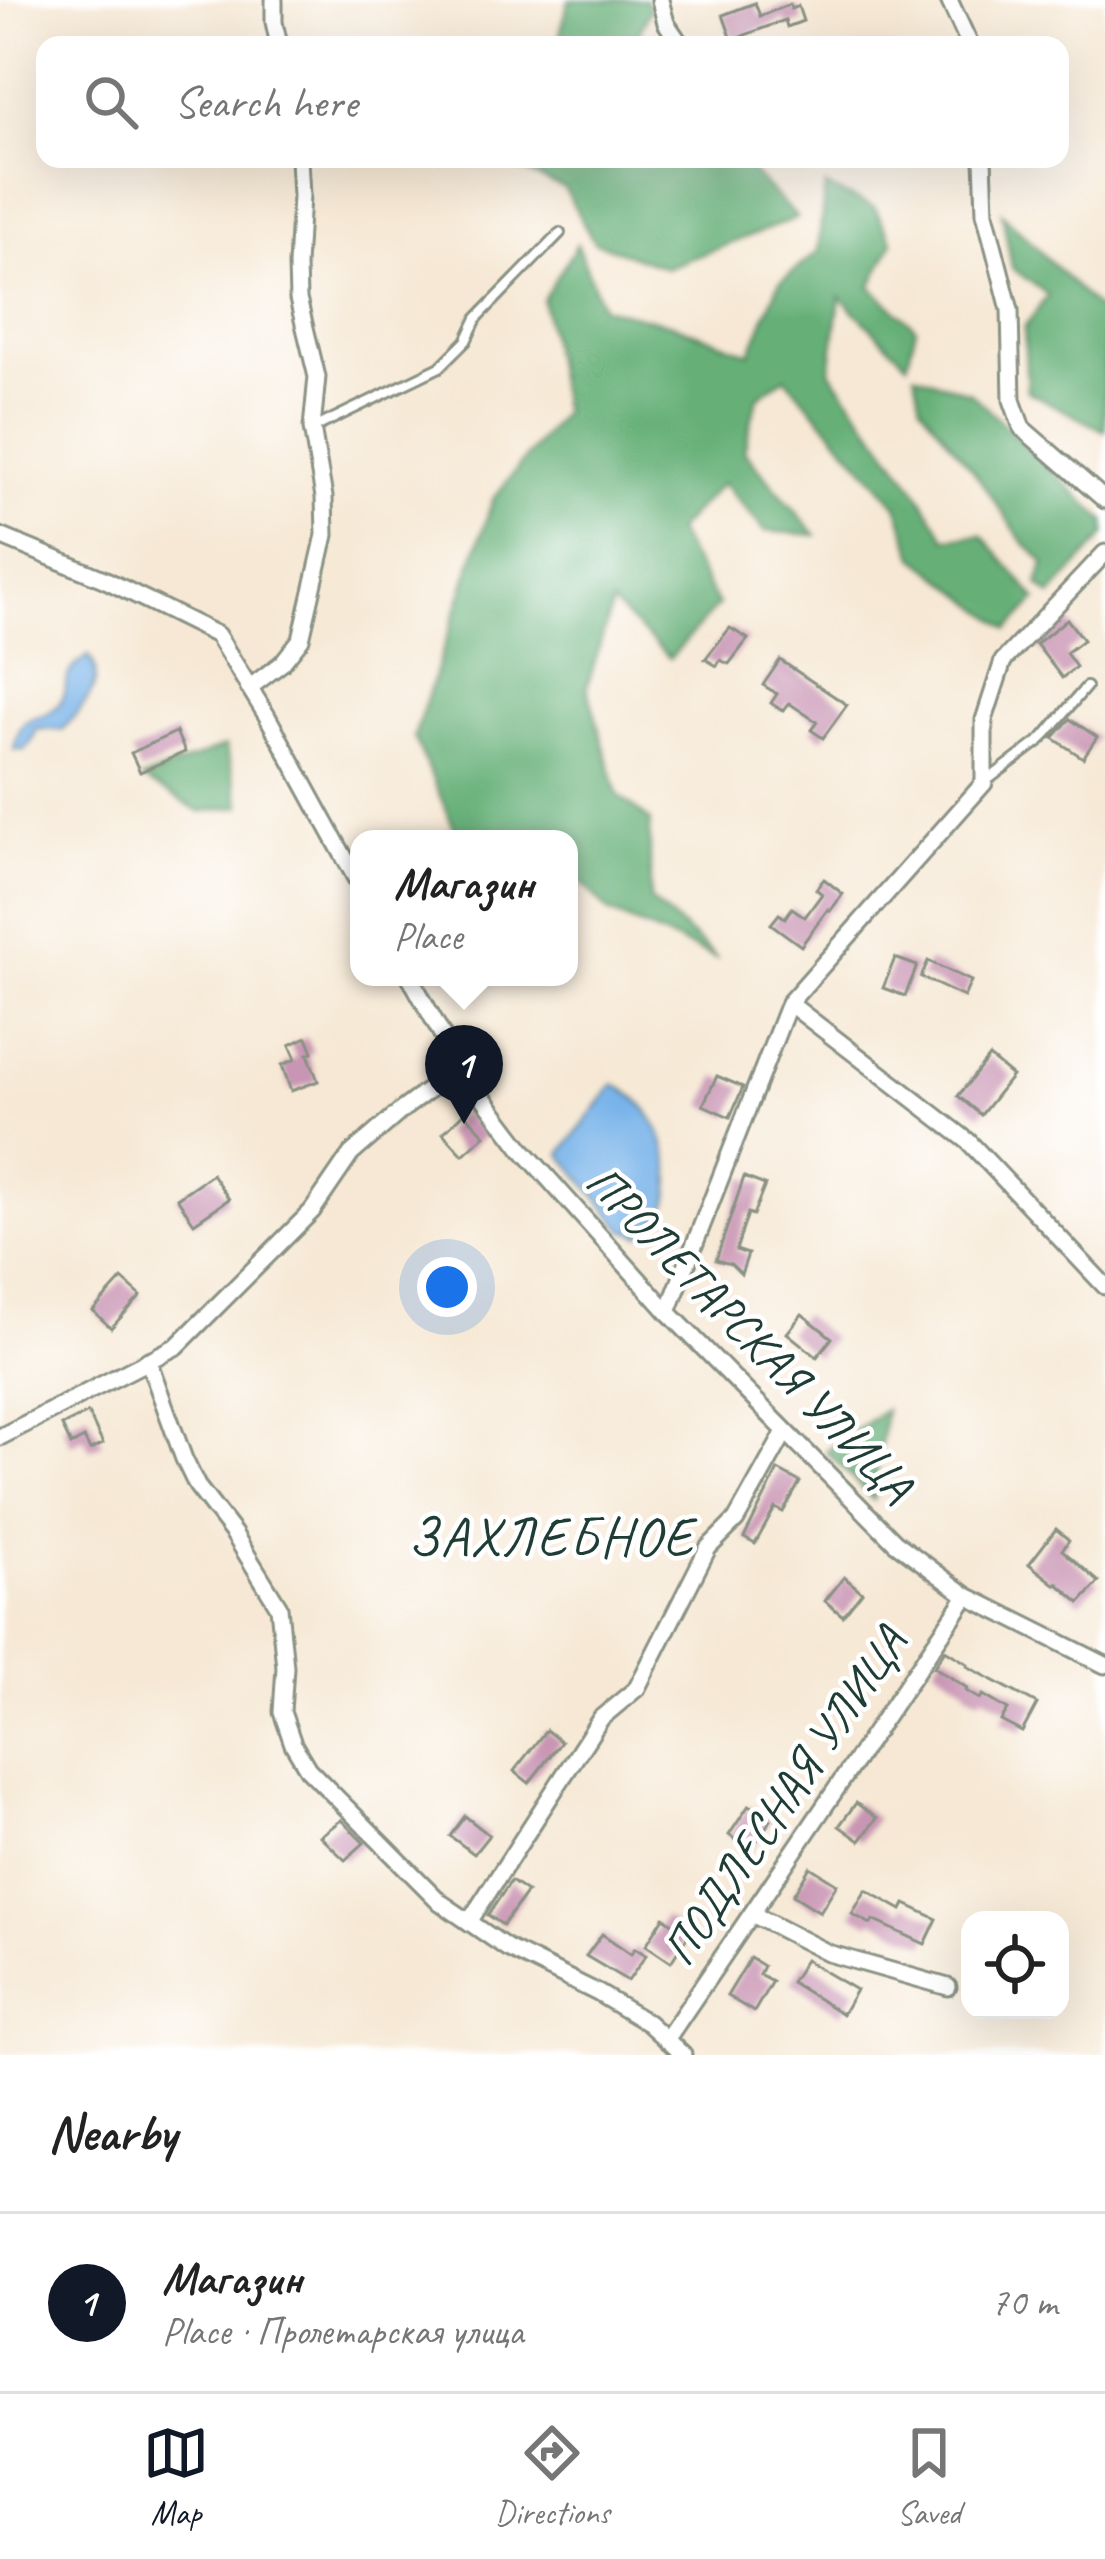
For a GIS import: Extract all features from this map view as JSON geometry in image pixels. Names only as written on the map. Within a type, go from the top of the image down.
[{"type":"street","points":[[274,0],[277,36]]},
{"type":"street","points":[[660,0],[675,36]]},
{"type":"street","points":[[950,0],[966,36]]},
{"type":"street","points":[[249,688],[282,663],[301,639],[325,535],[313,428],[317,377],[298,299],[299,168]]},
{"type":"street","points":[[982,168],[985,213],[1010,310],[1012,400],[1022,428],[1105,500]]},
{"type":"street","points":[[0,536],[106,580],[218,635],[350,868]]},
{"type":"street","points":[[668,1312],[789,1003],[984,783],[984,719],[1003,661],[1105,553]]},
{"type":"street","name":"ПРОЛЕТАРСКАЯ УЛИЦА","points":[[415,986],[460,1067],[522,1149],[668,1312],[895,1542],[967,1597],[1105,1665]]},
{"type":"street","points":[[789,1003],[968,1141],[1105,1286]]},
{"type":"street","points":[[0,1437],[177,1346],[311,1211],[351,1154],[460,1067]]},
{"type":"street","name":"ПОДЛЕСНАЯ УЛИЦА","points":[[148,1360],[197,1486],[235,1534],[279,1607],[285,1667],[281,1712],[308,1769],[440,1902],[507,1948],[648,2023],[682,2055]]},
{"type":"street","points":[[469,1922],[601,1718],[637,1688],[708,1548],[736,1520],[785,1432]]},
{"type":"street","name":"ПОДЛЕСНАЯ УЛИЦА","points":[[666,2040],[967,1597]]},
{"type":"street","points":[[752,1914],[828,1953],[948,1987]]},
{"type":"lane","points":[[313,428],[440,367],[466,341],[477,318],[560,233]]},
{"type":"lane","points":[[984,783],[1042,739],[1086,687]]},
{"type":"green space","points":[[569,0],[646,0],[650,9],[637,36],[559,36]]},
{"type":"green space","points":[[516,168],[748,168],[797,218],[666,268],[594,242],[564,188]]},
{"type":"green space","points":[[825,186],[875,208],[893,242],[871,287],[916,328],[907,363],[840,297],[830,371],[946,538],[982,535],[1037,600],[1009,629],[915,557],[897,505],[785,377],[757,398],[744,451],[816,535],[765,531],[722,483],[676,531],[718,605],[670,658],[612,604],[587,687],[618,795],[650,821],[650,900],[718,959],[610,913],[578,879],[578,830],[455,830],[414,737],[493,499],[562,413],[543,300],[577,244],[602,307],[672,324],[750,353],[779,283],[818,252]]},
{"type":"green space","points":[[1002,213],[1105,317],[1105,431],[1027,391],[1024,328],[1048,295],[1012,268]]},
{"type":"green space","points":[[915,374],[971,393],[1105,521],[1105,535],[1051,596],[1038,585],[1045,562],[1024,543],[921,405]]},
{"type":"green space","points":[[225,746],[241,806],[201,812],[142,779]]},
{"type":"green space","points":[[885,1410],[873,1500],[826,1451]]},
{"type":"water","points":[[89,656],[94,686],[77,714],[62,730],[36,729],[25,750],[14,750],[22,727],[59,704],[70,672]]},
{"type":"water","points":[[614,1084],[646,1110],[668,1159],[667,1204],[641,1235],[624,1230],[561,1154]]},
{"type":"building","points":[[755,3],[760,16],[790,4],[791,9],[798,6],[803,21],[787,27],[785,20],[731,36],[723,15]]},
{"type":"building","points":[[1067,619],[1083,640],[1066,653],[1076,667],[1062,678],[1036,644]]},
{"type":"building","points":[[730,628],[748,639],[729,664],[720,660],[717,666],[705,659]]},
{"type":"building","points":[[780,660],[847,705],[823,738],[811,730],[817,722],[789,703],[783,711],[771,703],[777,694],[763,685]]},
{"type":"building","points":[[1070,719],[1097,737],[1083,758],[1053,738]]},
{"type":"building","points":[[176,732],[185,752],[140,772],[131,753]]},
{"type":"building","points":[[824,879],[843,894],[801,946],[771,924],[779,914],[785,918],[792,908],[805,917],[822,894],[816,889]]},
{"type":"building","points":[[895,958],[917,966],[905,996],[883,988]]},
{"type":"building","points":[[928,961],[971,981],[964,997],[921,977]]},
{"type":"building","points":[[307,1037],[318,1081],[291,1091],[282,1065],[296,1059],[290,1045]]},
{"type":"building","points":[[989,1057],[1012,1076],[981,1115],[958,1096]]},
{"type":"building","points":[[717,1076],[743,1087],[730,1117],[703,1105]]},
{"type":"building","points":[[464,1113],[485,1135],[463,1155],[443,1133]]},
{"type":"building","points":[[212,1174],[229,1199],[194,1223],[177,1198]]},
{"type":"building","points":[[744,1177],[765,1185],[753,1215],[748,1213],[736,1250],[748,1254],[741,1274],[731,1264],[716,1260]]},
{"type":"building","points":[[122,1279],[141,1296],[111,1328],[93,1311]]},
{"type":"building","points":[[802,1314],[832,1338],[817,1357],[787,1333]]},
{"type":"building","points":[[88,1413],[103,1444],[90,1450],[84,1438],[71,1445],[62,1426]]},
{"type":"building","points":[[778,1470],[800,1482],[783,1512],[775,1508],[755,1544],[744,1538]]},
{"type":"building","points":[[1056,1529],[1069,1540],[1062,1550],[1099,1582],[1080,1603],[1029,1564]]},
{"type":"building","points":[[844,1577],[862,1592],[843,1616],[825,1601]]},
{"type":"building","points":[[945,1650],[1037,1704],[1022,1732],[1001,1721],[1008,1710],[966,1691],[934,1667]]},
{"type":"building","points":[[546,1730],[561,1742],[529,1783],[514,1771]]},
{"type":"building","points":[[856,1803],[877,1818],[860,1841],[839,1826]]},
{"type":"building","points":[[749,1805],[771,1820],[750,1850],[729,1835]]},
{"type":"building","points":[[465,1816],[489,1835],[474,1854],[450,1836]]},
{"type":"building","points":[[341,1820],[364,1843],[345,1860],[320,1836]]},
{"type":"building","points":[[810,1867],[837,1884],[820,1912],[793,1895]]},
{"type":"building","points":[[511,1881],[527,1892],[503,1925],[488,1915]]},
{"type":"building","points":[[866,1890],[902,1910],[905,1904],[937,1919],[925,1944],[852,1914]]},
{"type":"building","points":[[664,1917],[689,1934],[671,1962],[646,1945]]},
{"type":"building","points":[[602,1934],[631,1954],[635,1948],[646,1955],[628,1981],[586,1956]]},
{"type":"building","points":[[750,1958],[763,1966],[759,1974],[772,1981],[754,2012],[727,1996]]},
{"type":"building","points":[[805,1960],[856,1990],[842,2014],[791,1982]]},
{"type":"place","name":"Магазин","points":[[464,1124]]},
{"type":"district","name":"ЗАХЛЕБНОЕ","points":[[552,1537]]}]
